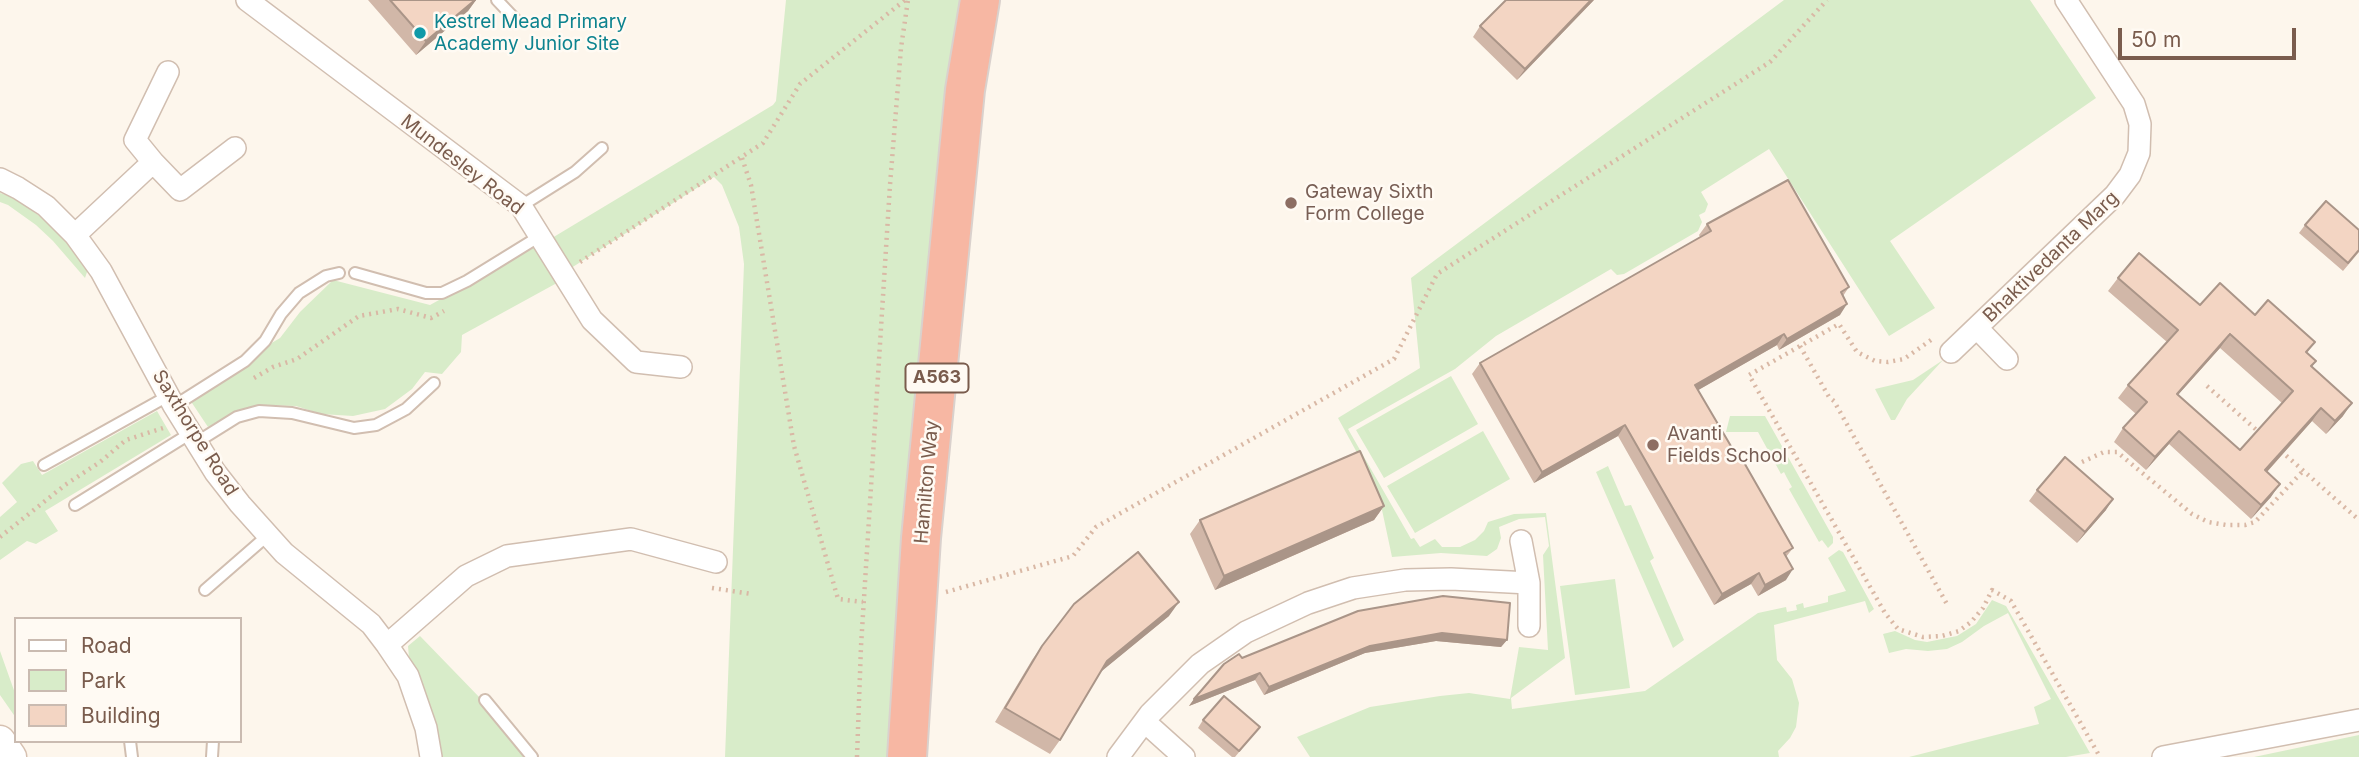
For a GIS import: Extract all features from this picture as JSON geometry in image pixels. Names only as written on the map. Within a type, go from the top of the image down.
[{"type":"highway","name":"Hamilton Way","points":[[907,757],[921,538],[965,90],[980,0]]},
{"type":"street","name":"Mundesley Road","points":[[247,0],[522,206],[592,320],[636,362],[681,367]]},
{"type":"street","name":"Bhaktivedanta Marg","points":[[1951,352],[2115,195],[2130,175],[2139,153],[2140,124],[2134,104],[2066,0]]},
{"type":"street","points":[[168,72],[135,140],[153,162],[180,190],[235,148]]},
{"type":"street","points":[[75,235],[153,162]]},
{"type":"street","name":"Saxthorpe Road","points":[[0,179],[46,206],[75,235],[101,271],[182,419],[215,472],[267,536],[370,624],[387,645],[408,676],[426,728],[431,757]]},
{"type":"street","name":"Bhaktivedanta Marg","points":[[1977,328],[2007,359]]},
{"type":"street","points":[[387,645],[466,576],[507,556],[631,539],[716,562]]},
{"type":"street","points":[[1521,541],[1529,583],[1529,626]]},
{"type":"street","points":[[1118,757],[1144,722],[1192,671],[1224,646],[1276,617],[1322,597],[1353,588],[1405,580],[1451,579],[1529,583]]},
{"type":"street","points":[[2163,757],[2359,720]]},
{"type":"street","points":[[1144,722],[1184,757]]},
{"type":"street","points":[[0,741],[11,757]]},
{"type":"lane","points":[[497,0],[516,20]]},
{"type":"lane","points":[[522,206],[575,172],[602,148]]},
{"type":"lane","points":[[355,273],[426,293],[442,293],[467,281],[540,236]]},
{"type":"lane","points":[[75,505],[182,419],[246,360],[265,341],[281,314],[299,293],[326,276],[340,273]]},
{"type":"lane","points":[[44,465],[182,419],[237,417],[259,411],[292,413],[354,428],[376,425],[406,408],[434,383]]},
{"type":"lane","points":[[205,590],[267,536]]},
{"type":"lane","points":[[485,700],[532,757]]},
{"type":"path","points":[[579,262],[763,143],[800,84],[906,0]]},
{"type":"path","points":[[856,757],[890,185],[906,0]]},
{"type":"path","points":[[977,584],[1073,556],[1096,527],[1394,359],[1437,274],[1770,62],[1828,0]]},
{"type":"path","points":[[742,158],[751,185],[798,459],[838,600],[864,601]]},
{"type":"path","points":[[250,381],[273,367],[297,359],[359,316],[398,309],[430,318],[455,305]]},
{"type":"path","points":[[1935,337],[1911,356],[1895,362],[1875,361],[1866,358],[1854,348],[1839,324],[1749,375],[1885,613],[1898,629],[1934,637],[1959,631],[1983,608],[1992,590],[2011,601],[2100,757]]},
{"type":"path","points":[[1800,346],[1829,397],[1834,401],[1948,606]]},
{"type":"path","points":[[2207,386],[2265,437]]},
{"type":"path","points":[[0,537],[65,485],[100,463],[126,440],[182,419]]},
{"type":"path","points":[[2274,445],[2359,520]]},
{"type":"path","points":[[2082,462],[2104,452],[2117,452],[2192,514],[2208,522],[2226,525],[2255,522],[2303,471]]},
{"type":"path","points":[[712,588],[751,594]]},
{"type":"green space","points":[[786,0],[984,0],[908,757],[725,757],[744,264],[739,227],[722,185],[714,177],[568,270],[547,241],[773,105],[776,101]]},
{"type":"green space","points":[[1784,0],[2030,0],[2096,98],[1890,241],[1935,308],[1889,336],[1769,149],[1701,192],[1708,204],[1705,212],[1699,215],[1702,222],[1698,231],[1624,274],[1617,275],[1611,269],[1496,336],[1455,369],[1348,429],[1411,539],[1414,538],[1420,547],[1435,539],[1442,547],[1460,547],[1475,540],[1488,522],[1514,514],[1546,513],[1565,658],[1511,698],[1512,709],[1645,691],[1758,613],[1786,607],[1787,612],[1797,610],[1796,605],[1803,603],[1804,608],[1828,602],[1828,596],[1846,591],[1828,558],[1839,550],[1843,552],[1874,609],[1869,613],[1865,601],[1774,625],[1777,660],[1792,679],[1799,703],[1796,727],[1778,751],[1779,757],[1310,757],[1297,737],[1370,707],[1469,693],[1510,699],[1519,647],[1548,650],[1543,555],[1549,546],[1545,517],[1519,519],[1499,527],[1501,538],[1497,549],[1487,556],[1441,553],[1392,557],[1378,491],[1338,418],[1420,368],[1411,278]]},
{"type":"green space","points":[[0,193],[15,198],[57,229],[88,269],[85,278],[36,225],[0,202]]},
{"type":"green space","points":[[539,245],[566,278],[462,335],[461,352],[442,374],[425,372],[412,389],[385,409],[353,416],[321,414],[296,406],[257,405],[234,412],[208,427],[186,394],[280,338],[300,312],[333,280],[430,305]]},
{"type":"green space","points":[[1943,360],[1907,399],[1895,420],[1891,420],[1875,389],[1913,380]]},
{"type":"green space","points":[[1451,376],[1478,424],[1384,478],[1356,430]]},
{"type":"green space","points":[[157,411],[171,435],[45,511],[58,531],[36,544],[27,541],[0,560],[0,517],[17,502],[2,483],[21,464],[33,461],[42,475]]},
{"type":"green space","points":[[1730,416],[1765,416],[1833,537],[1833,543],[1828,548],[1822,540],[1819,542],[1789,489],[1792,487],[1784,472],[1781,474],[1758,432],[1726,432]]},
{"type":"green space","points":[[1483,431],[1510,479],[1415,533],[1387,486]]},
{"type":"green space","points":[[1608,466],[1625,506],[1631,505],[1654,558],[1650,561],[1684,640],[1673,648],[1596,472]]},
{"type":"green space","points":[[1615,579],[1630,688],[1575,695],[1560,586]]},
{"type":"green space","points":[[1992,600],[2006,606],[2090,753],[2066,757],[1909,757],[2039,724],[2034,707],[2051,699],[2008,613],[1947,649],[1906,649],[1889,653],[1883,634],[1895,631],[1927,642],[1957,636],[1976,624]]},
{"type":"green space","points":[[420,636],[513,732],[532,757],[441,757],[419,680],[409,658],[408,646]]},
{"type":"green space","points":[[0,651],[14,690],[14,715],[0,695]]},
{"type":"green space","points":[[2359,735],[2359,757],[2254,757]]},
{"type":"building","points":[[390,0],[475,0],[426,41]]},
{"type":"building","points":[[1506,0],[1591,0],[1525,69],[1480,26]]},
{"type":"building","points":[[1788,180],[1849,287],[1841,292],[1847,304],[1787,339],[1784,334],[1695,385],[1735,453],[1738,452],[1793,548],[1784,553],[1793,569],[1765,585],[1759,573],[1722,594],[1625,425],[1542,472],[1480,363],[1711,231],[1707,224]]},
{"type":"building","points":[[2326,201],[2359,230],[2359,250],[2348,263],[2305,225]]},
{"type":"building","points":[[2139,253],[2200,305],[2220,283],[2255,315],[2268,300],[2315,342],[2306,352],[2316,361],[2311,366],[2352,403],[2335,421],[2321,408],[2265,470],[2280,484],[2261,505],[2179,431],[2155,457],[2123,428],[2147,402],[2128,385],[2178,330],[2118,278]],"holes":[[[2230,334],[2293,391],[2240,450],[2177,394]]]},
{"type":"building","points":[[1360,451],[1384,506],[1224,576],[1200,520]]},
{"type":"building","points":[[2065,457],[2113,499],[2085,532],[2037,490]]},
{"type":"building","points":[[1138,552],[1179,602],[1107,661],[1060,740],[1005,708],[1042,646],[1074,604]]},
{"type":"building","points":[[1443,596],[1510,603],[1507,640],[1442,633],[1370,646],[1269,687],[1260,673],[1194,699],[1224,664],[1239,654],[1242,658],[1358,611]]},
{"type":"building","points":[[1224,696],[1260,727],[1239,751],[1203,720]]},
{"type":"place","name":"Kestrel Mead Primary Academy Junior Site","points":[[420,33]]},
{"type":"place","name":"Gateway Sixth Form College","points":[[1291,203]]},
{"type":"place","name":"Avanti Fields School","points":[[1653,445]]}]
